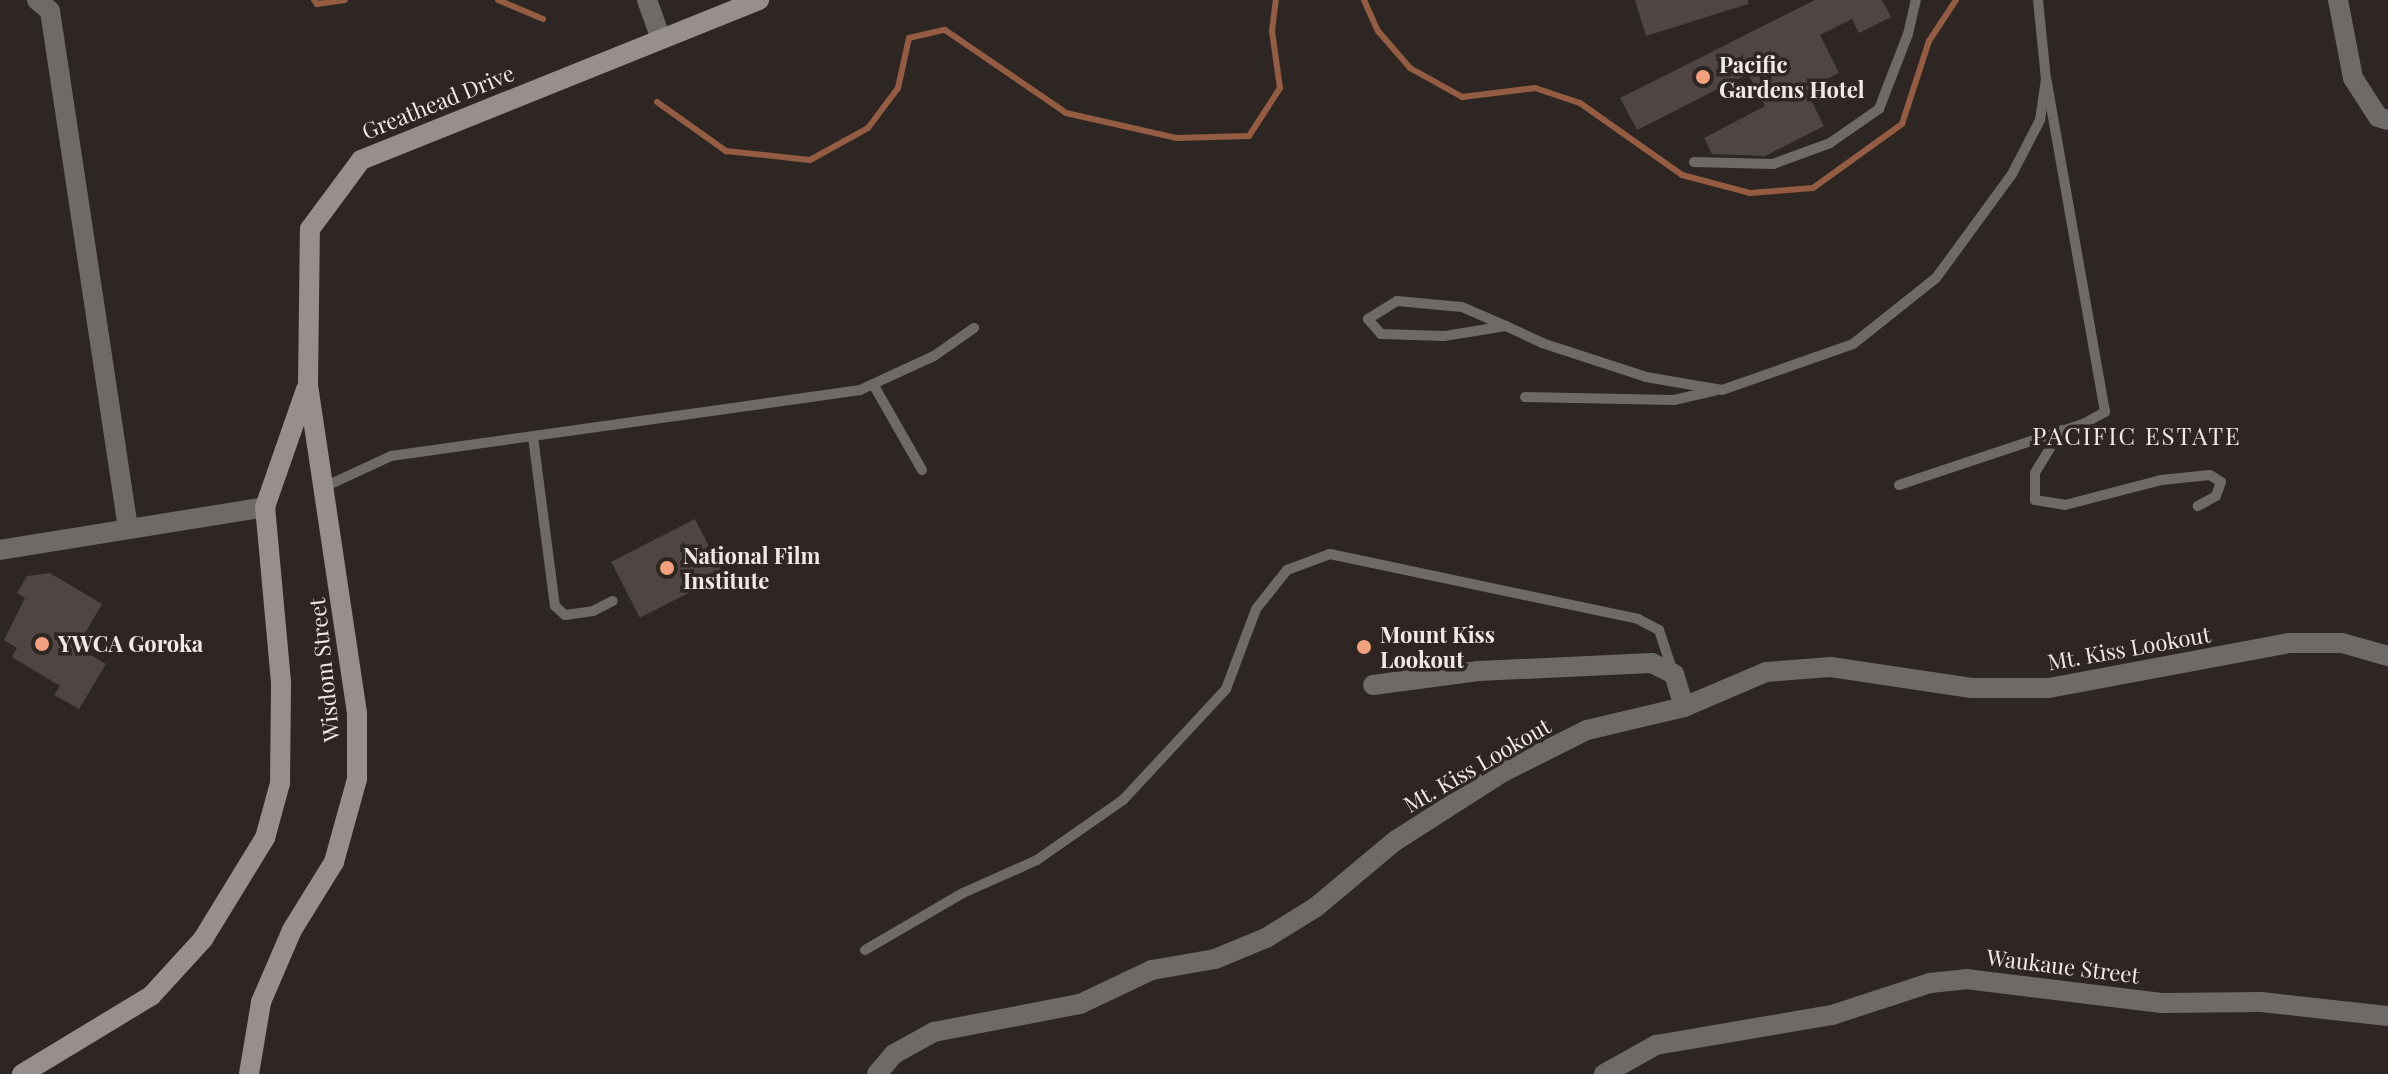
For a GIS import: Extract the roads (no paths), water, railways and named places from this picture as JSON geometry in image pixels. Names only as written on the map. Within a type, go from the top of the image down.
[{"type":"street","points":[[37,0],[50,11],[128,528]]},
{"type":"street","points":[[647,0],[661,39]]},
{"type":"street","name":"Greathead Drive","points":[[308,385],[310,229],[361,160],[759,0]]},
{"type":"street","points":[[2338,0],[2353,78],[2378,117],[2388,120]]},
{"type":"street","points":[[22,1074],[151,996],[203,939],[265,838],[280,783],[281,682],[265,507],[308,385]]},
{"type":"street","name":"Wisdom Street","points":[[249,1074],[261,1002],[292,930],[334,862],[357,779],[357,713],[308,385]]},
{"type":"street","points":[[0,550],[265,507]]},
{"type":"street","name":"Mt. Kiss Lookout","points":[[877,1074],[894,1054],[934,1032],[1080,1004],[1152,970],[1215,959],[1266,938],[1316,907],[1395,841],[1503,772],[1587,730],[1684,707],[1779,671],[1831,667],[1971,688],[2049,688],[2290,643],[2342,643],[2388,656]]},
{"type":"street","points":[[1373,685],[1478,671],[1652,663],[1674,674],[1684,707]]},
{"type":"street","name":"Waukaue Street","points":[[1604,1074],[1656,1045],[1832,1015],[1930,983],[1966,979],[2162,1003],[2261,1002],[2388,1016]]},
{"type":"lane","points":[[1694,162],[1773,164],[1830,143],[1879,109],[1908,34],[1916,0]]},
{"type":"lane","points":[[1899,485],[2105,412],[2046,79],[2038,0]]},
{"type":"lane","points":[[1525,397],[1674,400],[1722,390],[1853,344],[1936,278],[2012,174],[2040,120],[2046,79]]},
{"type":"lane","points":[[1506,326],[1444,336],[1381,334],[1368,319],[1397,301],[1462,307],[1646,377],[1722,390]]},
{"type":"lane","points":[[324,487],[391,456],[873,384],[934,356],[974,328]]},
{"type":"lane","points":[[873,384],[922,470]]},
{"type":"lane","points":[[2061,430],[2035,473],[2035,500],[2065,505],[2173,479],[2210,475],[2221,482],[2216,496],[2198,506]]},
{"type":"lane","points":[[533,437],[555,606],[565,615],[593,611],[613,601]]},
{"type":"lane","points":[[865,950],[963,893],[1037,860],[1123,800],[1226,689],[1256,609],[1287,570],[1330,554],[1638,619],[1659,630],[1674,674]]},
{"type":"waterway","points":[[314,0],[317,4],[345,0]]},
{"type":"waterway","points":[[498,0],[543,19]]},
{"type":"waterway","points":[[657,102],[726,151],[810,160],[868,128],[898,88],[909,38],[945,30],[1066,113],[1177,138],[1249,136],[1280,88],[1272,31],[1276,0]]},
{"type":"waterway","points":[[1364,0],[1378,31],[1410,68],[1462,97],[1535,88],[1580,103],[1682,175],[1750,193],[1813,188],[1902,124],[1929,41],[1956,0]]},
{"type":"place","name":"Pacific Gardens Hotel","points":[[1703,77]]},
{"type":"place","name":"National Film Institute","points":[[667,568]]},
{"type":"place","name":"YWCA Goroka","points":[[42,644]]},
{"type":"place","name":"Mount Kiss Lookout","points":[[1364,647]]},
{"type":"district","name":"PACIFIC ESTATE","points":[[2137,436]]}]
